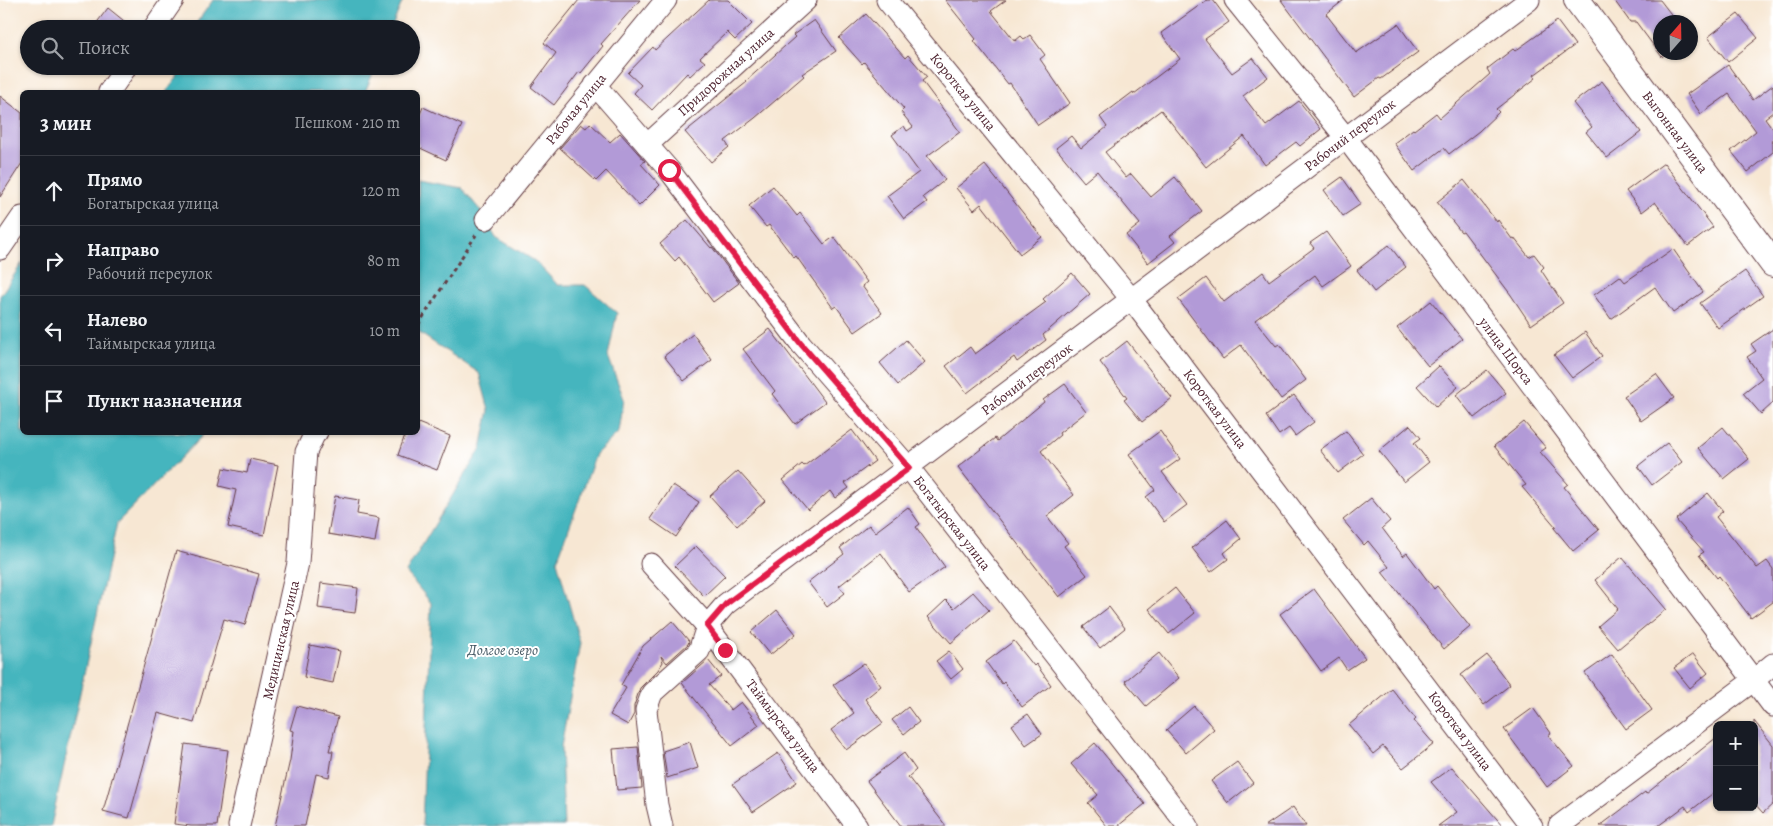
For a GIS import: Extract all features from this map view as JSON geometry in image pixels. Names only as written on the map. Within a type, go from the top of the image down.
[{"type":"street","points":[[160,20],[174,0]]},
{"type":"street","name":"Рабочая улица","points":[[486,219],[666,0]]},
{"type":"street","name":"Придорожная улица","points":[[647,145],[806,0]]},
{"type":"street","name":"Короткая улица","points":[[888,0],[1132,300],[1532,826]]},
{"type":"street","name":"улица Щорса","points":[[1235,0],[1346,138],[1773,706]]},
{"type":"street","name":"Рабочий переулок","points":[[662,826],[657,805],[646,710],[652,693],[699,651],[707,626],[726,604],[1529,0]]},
{"type":"street","name":"Выгонная улица","points":[[1577,0],[1773,264]]},
{"type":"street","points":[[110,90],[121,75]]},
{"type":"street","name":"Богатырская улица","points":[[596,85],[669,170],[801,344],[909,468],[1188,826]]},
{"type":"street","points":[[0,249],[20,220]]},
{"type":"street","name":"Медицинская улица","points":[[239,826],[298,564],[306,452],[314,435]]},
{"type":"street","name":"Таймырская улица","points":[[651,564],[707,626],[857,826]]},
{"type":"street","points":[[1559,826],[1773,664]]},
{"type":"path","points":[[420,322],[486,219]]},
{"type":"water","points":[[213,0],[403,0],[395,20],[199,20]]},
{"type":"water","points":[[178,75],[372,75],[366,90],[168,90]]},
{"type":"water","name":"Долгое озеро","points":[[420,180],[462,188],[480,210],[496,237],[535,261],[558,285],[585,285],[617,313],[608,356],[624,399],[619,432],[596,454],[557,561],[580,643],[561,747],[564,826],[422,826],[431,603],[406,572],[481,448],[489,410],[479,373],[420,333]]},
{"type":"water","points":[[20,266],[20,435],[203,435],[117,523],[51,826],[0,826],[0,296]]},
{"type":"building","points":[[579,0],[640,0],[601,44],[603,46],[581,73],[579,72],[554,105],[531,87],[556,53],[544,43]]},
{"type":"building","points":[[709,0],[728,0],[752,24],[735,40],[727,32],[700,58],[705,62],[690,76],[687,73],[652,110],[634,93],[641,85],[628,73],[653,47],[655,50]]},
{"type":"building","points":[[945,0],[1006,0],[991,11],[1015,41],[1021,36],[1024,39],[1030,35],[1045,55],[1040,59],[1070,103],[1038,125],[1010,83],[1008,84],[974,41],[976,39]]},
{"type":"building","points":[[1207,0],[1213,0],[1229,22],[1205,39],[1232,73],[1253,58],[1268,77],[1243,96],[1266,126],[1299,101],[1321,129],[1300,146],[1296,142],[1265,165],[1244,136],[1206,167],[1161,110],[1105,152],[1126,178],[1131,174],[1151,197],[1175,177],[1202,211],[1170,236],[1175,242],[1148,263],[1126,235],[1140,224],[1097,171],[1084,182],[1056,148],[1071,136],[1081,148],[1107,127],[1100,117],[1180,59],[1161,33]]},
{"type":"building","points":[[1281,0],[1344,0],[1326,14],[1356,53],[1398,24],[1418,52],[1354,97]]},
{"type":"building","points":[[1614,0],[1660,0],[1672,15],[1653,15],[1653,45],[1636,22],[1630,22]]},
{"type":"building","points":[[108,8],[123,20],[99,20]]},
{"type":"building","points":[[866,14],[905,58],[908,55],[927,77],[922,81],[960,132],[927,156],[945,180],[923,197],[927,202],[904,219],[887,196],[919,172],[892,135],[904,126],[907,131],[913,127],[901,112],[904,109],[864,62],[862,64],[839,38]]},
{"type":"building","points":[[1738,14],[1758,38],[1728,62],[1708,37]]},
{"type":"building","points":[[814,20],[836,51],[802,74],[804,76],[725,141],[729,147],[711,162],[685,132],[747,82],[795,37],[793,35]]},
{"type":"building","points":[[1557,21],[1575,45],[1534,75],[1536,78],[1496,109],[1499,112],[1479,131],[1449,154],[1444,148],[1414,171],[1394,143],[1436,113],[1440,118],[1490,74],[1487,69],[1513,49],[1515,51]]},
{"type":"building","points":[[1728,65],[1753,100],[1773,85],[1773,112],[1765,118],[1773,129],[1773,139],[1771,140],[1773,142],[1773,152],[1748,172],[1731,151],[1756,131],[1729,94],[1701,114],[1687,94]]},
{"type":"building","points":[[1602,81],[1641,132],[1607,158],[1586,132],[1592,127],[1573,103]]},
{"type":"building","points":[[0,96],[20,111],[20,166],[0,197]]},
{"type":"building","points":[[423,107],[462,125],[446,160],[420,148],[420,114]]},
{"type":"building","points":[[590,123],[610,142],[620,133],[645,161],[641,164],[660,185],[639,206],[606,171],[596,181],[560,148],[581,124],[586,128]]},
{"type":"building","points":[[1664,163],[1713,227],[1688,246],[1655,202],[1642,212],[1626,191]]},
{"type":"building","points":[[985,165],[1042,237],[1020,254],[981,204],[974,210],[956,188]]},
{"type":"building","points":[[1342,177],[1361,204],[1343,216],[1324,190]]},
{"type":"building","points":[[1464,180],[1497,222],[1498,220],[1529,257],[1534,254],[1544,267],[1541,270],[1563,303],[1531,325],[1463,231],[1461,232],[1437,202]]},
{"type":"building","points":[[773,186],[797,216],[800,213],[824,244],[834,237],[867,282],[862,286],[882,313],[855,332],[836,306],[833,308],[796,256],[794,258],[769,225],[766,227],[749,206]]},
{"type":"building","points":[[687,220],[712,247],[739,283],[713,302],[679,257],[675,261],[660,244]]},
{"type":"building","points":[[1326,232],[1351,266],[1323,286],[1315,275],[1255,320],[1276,346],[1279,344],[1306,380],[1281,399],[1241,345],[1223,359],[1178,299],[1206,278],[1224,302],[1263,272],[1269,281],[1314,248],[1310,243]]},
{"type":"building","points":[[1389,245],[1406,267],[1374,292],[1357,270]]},
{"type":"building","points":[[1673,249],[1703,292],[1673,313],[1655,287],[1611,319],[1594,295],[1620,276],[1625,282]]},
{"type":"building","points":[[1745,271],[1763,296],[1718,328],[1700,303]]},
{"type":"building","points":[[1072,273],[1090,294],[1043,335],[1046,340],[1017,362],[1014,357],[967,393],[946,366],[970,347],[975,354],[1046,302],[1043,299]]},
{"type":"building","points":[[1431,301],[1462,339],[1428,366],[1397,328]]},
{"type":"building","points":[[770,329],[825,402],[795,424],[772,394],[775,391],[743,349]]},
{"type":"building","points":[[1773,329],[1773,403],[1761,414],[1743,393],[1762,378],[1747,357],[1756,351],[1751,344]]},
{"type":"building","points":[[1585,332],[1602,356],[1572,378],[1554,355]]},
{"type":"building","points":[[693,334],[712,360],[684,381],[664,356]]},
{"type":"building","points":[[906,340],[925,362],[898,385],[880,363]]},
{"type":"building","points":[[1127,341],[1172,398],[1142,422],[1124,400],[1127,398],[1100,362]]},
{"type":"building","points":[[1439,366],[1458,387],[1436,407],[1417,386]]},
{"type":"building","points":[[1487,370],[1506,393],[1474,418],[1456,395]]},
{"type":"building","points":[[1656,374],[1674,398],[1641,421],[1624,396]]},
{"type":"building","points":[[1065,384],[1086,412],[1059,433],[1060,435],[1041,451],[1074,495],[1047,516],[1068,543],[1064,546],[1087,575],[1059,597],[958,467],[995,438],[997,441],[1044,402],[1043,400]]},
{"type":"building","points":[[1294,395],[1314,422],[1295,436],[1289,428],[1279,435],[1266,416]]},
{"type":"building","points":[[1524,422],[1546,448],[1540,452],[1568,484],[1564,487],[1599,530],[1573,551],[1554,528],[1556,527],[1522,487],[1526,485],[1494,446]]},
{"type":"building","points":[[420,424],[450,436],[437,470],[398,455],[405,435],[420,435]]},
{"type":"building","points":[[1410,425],[1421,438],[1414,443],[1429,462],[1404,482],[1379,451]]},
{"type":"building","points":[[1723,427],[1749,459],[1724,479],[1698,448]]},
{"type":"building","points":[[852,430],[875,461],[845,483],[849,488],[835,498],[830,491],[808,510],[783,480],[802,464],[804,466]]},
{"type":"building","points":[[1160,431],[1180,459],[1162,472],[1187,505],[1164,522],[1146,497],[1155,490],[1129,454]]},
{"type":"building","points":[[1346,431],[1363,454],[1338,473],[1320,450]]},
{"type":"building","points":[[1667,443],[1682,462],[1652,485],[1638,466]]},
{"type":"building","points":[[250,459],[278,465],[264,535],[228,527],[236,490],[219,486],[223,468],[247,473]]},
{"type":"building","points":[[738,471],[765,501],[737,526],[710,496]]},
{"type":"building","points":[[673,485],[699,502],[676,537],[650,519]]},
{"type":"building","points":[[1708,493],[1723,511],[1716,517],[1757,568],[1767,561],[1773,569],[1773,602],[1751,618],[1719,576],[1717,578],[1699,555],[1704,552],[1676,520]]},
{"type":"building","points":[[335,496],[359,500],[357,514],[379,518],[375,542],[328,534]]},
{"type":"building","points":[[1371,498],[1390,521],[1382,528],[1403,556],[1407,553],[1434,589],[1437,586],[1470,627],[1444,649],[1382,572],[1389,567],[1368,541],[1364,545],[1343,520]]},
{"type":"building","points":[[908,507],[920,524],[916,527],[945,567],[909,592],[881,553],[839,586],[845,593],[827,607],[808,582],[844,554],[840,548],[869,525],[875,532]]},
{"type":"building","points":[[1227,520],[1241,539],[1224,553],[1228,559],[1211,572],[1192,548]]},
{"type":"building","points":[[696,546],[725,576],[704,596],[675,566]]},
{"type":"building","points":[[176,551],[259,574],[245,625],[224,619],[194,723],[158,713],[129,818],[103,811]]},
{"type":"building","points":[[1622,557],[1666,609],[1618,649],[1598,626],[1618,609],[1595,580]]},
{"type":"building","points":[[321,583],[358,588],[355,613],[318,608]]},
{"type":"building","points":[[1175,588],[1195,613],[1169,634],[1149,609]]},
{"type":"building","points":[[1314,589],[1365,658],[1347,670],[1339,658],[1321,671],[1280,614]]},
{"type":"building","points":[[973,592],[989,610],[951,643],[928,617],[946,600],[954,608]]},
{"type":"building","points":[[1109,607],[1125,628],[1100,648],[1083,627]]},
{"type":"building","points":[[777,610],[796,634],[770,655],[751,632]]},
{"type":"building","points":[[672,621],[689,641],[688,644],[667,663],[661,656],[663,662],[658,670],[640,688],[634,706],[634,714],[628,725],[610,715],[626,688],[621,685],[643,646]]},
{"type":"building","points":[[1014,641],[1034,666],[1036,664],[1051,685],[1022,707],[1004,682],[1002,684],[986,662]]},
{"type":"building","points":[[310,645],[340,651],[333,683],[304,677]]},
{"type":"building","points":[[949,651],[963,669],[951,679],[936,661]]},
{"type":"building","points":[[1159,653],[1179,678],[1146,706],[1125,681]]},
{"type":"building","points":[[1612,654],[1652,710],[1626,729],[1585,673]]},
{"type":"building","points":[[1693,654],[1708,673],[1690,688],[1674,668]]},
{"type":"building","points":[[1487,655],[1510,685],[1484,705],[1461,675]]},
{"type":"building","points":[[708,660],[721,676],[709,685],[731,710],[741,702],[759,725],[732,746],[682,683]]},
{"type":"building","points":[[864,663],[881,686],[865,699],[883,723],[846,750],[831,730],[854,713],[833,685]]},
{"type":"building","points":[[1392,689],[1416,719],[1414,721],[1434,744],[1403,768],[1383,746],[1373,754],[1349,725]]},
{"type":"building","points":[[297,706],[338,717],[329,751],[333,751],[329,777],[316,774],[305,826],[275,826],[290,760],[294,731],[290,730]]},
{"type":"building","points":[[1194,706],[1214,729],[1186,753],[1166,730]]},
{"type":"building","points":[[908,707],[919,722],[904,734],[892,720]]},
{"type":"building","points":[[1533,708],[1551,733],[1548,735],[1574,766],[1547,787],[1504,729]]},
{"type":"building","points":[[1028,714],[1042,734],[1026,745],[1012,725]]},
{"type":"building","points":[[1758,726],[1773,745],[1773,804],[1763,813],[1758,807]]},
{"type":"building","points":[[1713,740],[1713,793],[1689,812],[1685,806],[1658,826],[1600,826],[1645,792],[1646,794]]},
{"type":"building","points":[[690,742],[698,768],[667,778],[663,751]]},
{"type":"building","points":[[1095,743],[1145,804],[1118,826],[1107,826],[1088,803],[1098,795],[1071,764]]},
{"type":"building","points":[[185,744],[228,750],[217,826],[174,824]]},
{"type":"building","points":[[638,747],[642,788],[617,790],[613,749]]},
{"type":"building","points":[[778,753],[797,782],[753,812],[733,784]]},
{"type":"building","points":[[904,753],[916,770],[908,777],[946,826],[901,826],[867,781]]},
{"type":"building","points":[[1237,762],[1253,783],[1228,803],[1211,781]]},
{"type":"building","points":[[1452,767],[1503,826],[1438,826],[1457,812],[1431,782]]},
{"type":"building","points":[[1293,807],[1306,826],[1265,826]]},
{"type":"route","points":[[669,170],[801,344],[909,468],[726,604],[707,626],[725,650]]}]
